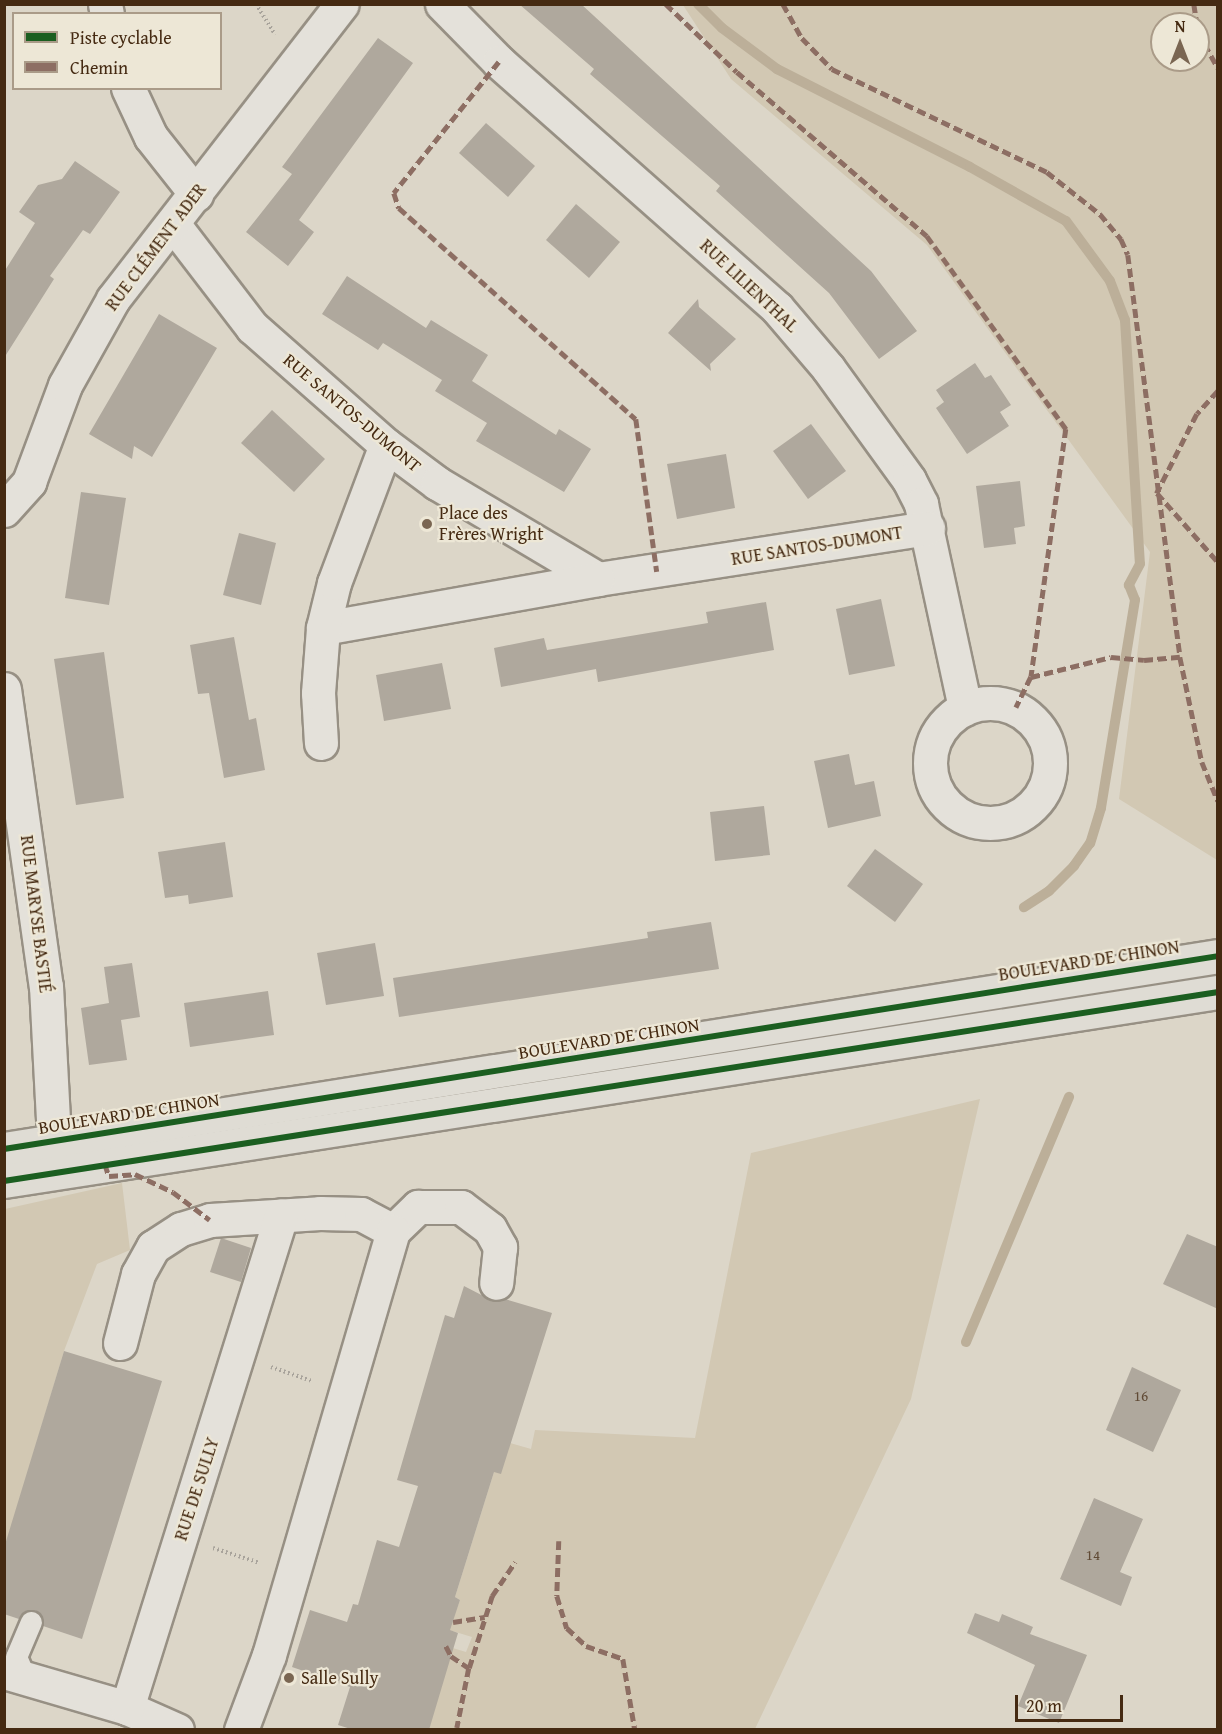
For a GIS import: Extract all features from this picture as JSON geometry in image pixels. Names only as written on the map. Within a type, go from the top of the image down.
[{"type":"main road","name":"BOULEVARD DE CHINON","points":[[4,1149],[1218,956]]},
{"type":"main road","points":[[4,1181],[1218,992]]},
{"type":"street","name":"RUE CLÉMENT ADER","points":[[4,510],[29,482],[65,385],[113,299],[342,4]]},
{"type":"street","name":"RUE LILIENTHAL","points":[[442,4],[500,62],[777,308],[828,368],[909,480],[928,528],[965,708]]},
{"type":"street","points":[[129,90],[151,137],[196,194]]},
{"type":"street","name":"RUE SANTOS-DUMONT","points":[[173,224],[252,327],[386,446],[438,483],[598,579]]},
{"type":"street","points":[[321,743],[318,693],[322,628],[334,583],[386,446]]},
{"type":"street","name":"RUE SANTOS-DUMONT","points":[[322,628],[598,579],[928,528]]},
{"type":"street","name":"RUE MARYSE BASTIÉ","points":[[4,689],[9,745],[46,986],[54,1141]]},
{"type":"street","points":[[242,1730],[292,1573],[393,1231],[418,1207],[461,1207],[490,1229],[500,1247],[496,1283]]},
{"type":"street","points":[[120,1343],[138,1274],[153,1247],[181,1229],[210,1220],[361,1214],[393,1231]]},
{"type":"street","name":"RUE DE SULLY","points":[[127,1708],[281,1216]]},
{"type":"street","points":[[15,1676],[127,1708],[177,1730]]},
{"type":"lane","points":[[15,1676],[16,1657],[31,1622]]},
{"type":"path","points":[[239,1356],[346,1393]]},
{"type":"path","points":[[181,1538],[292,1573]]},
{"type":"shaded area","points":[[683,5],[1217,5],[1217,860],[1119,799],[1150,552],[927,245],[731,79]]},
{"type":"shaded area","points":[[980,1099],[911,1399],[755,1729],[429,1730],[446,1646],[466,1652],[472,1637],[449,1630],[460,1600],[455,1597],[494,1472],[510,1443],[531,1449],[535,1430],[695,1438],[751,1153]]},
{"type":"shaded area","points":[[122,1183],[130,1250],[97,1264],[64,1351],[5,1548],[5,1209]]},
{"type":"building","points":[[519,4],[581,4],[871,271],[917,331],[879,359],[829,293],[716,191],[720,186],[590,74],[594,69]]},
{"type":"building","points":[[378,38],[413,63],[299,220],[314,232],[288,266],[246,232],[292,174],[282,167]]},
{"type":"building","points":[[486,123],[535,166],[508,197],[459,153]]},
{"type":"building","points":[[75,161],[120,192],[90,234],[83,230],[50,276],[54,279],[4,358],[4,272],[35,223],[19,212],[38,185],[62,179]]},
{"type":"building","points":[[576,204],[620,242],[589,278],[546,240]]},
{"type":"building","points":[[347,276],[426,328],[431,320],[488,355],[472,381],[556,435],[559,429],[591,449],[564,492],[476,441],[487,423],[435,391],[442,380],[383,343],[378,350],[322,314]]},
{"type":"building","points":[[698,299],[699,307],[736,339],[710,364],[711,371],[668,333]]},
{"type":"building","points":[[159,314],[217,348],[152,457],[134,446],[132,459],[89,434]]},
{"type":"building","points":[[975,363],[985,378],[991,375],[1011,405],[1000,412],[1009,426],[967,454],[936,408],[944,402],[936,390]]},
{"type":"building","points":[[272,410],[325,459],[294,492],[241,443]]},
{"type":"building","points":[[811,424],[846,471],[808,499],[773,451]]},
{"type":"building","points":[[726,454],[735,508],[677,519],[667,464]]},
{"type":"building","points":[[1020,481],[1025,526],[1014,528],[1016,544],[984,548],[976,486]]},
{"type":"building","points":[[81,492],[126,498],[109,605],[65,598]]},
{"type":"building","points":[[239,533],[276,543],[261,605],[223,595]]},
{"type":"building","points":[[881,599],[895,666],[849,675],[836,609]]},
{"type":"building","points":[[766,602],[774,650],[598,682],[596,669],[501,687],[494,648],[544,638],[547,650],[708,623],[706,612]]},
{"type":"building","points":[[234,637],[249,720],[256,718],[265,770],[224,778],[209,693],[198,694],[190,645]]},
{"type":"building","points":[[104,652],[124,798],[76,805],[54,659]]},
{"type":"building","points":[[442,663],[451,709],[384,721],[376,675]]},
{"type":"building","points":[[849,754],[855,785],[874,781],[881,816],[828,828],[814,761]]},
{"type":"building","points":[[764,806],[770,855],[715,861],[710,812]]},
{"type":"building","points":[[225,842],[233,897],[189,904],[188,895],[165,898],[158,852]]},
{"type":"building","points":[[875,849],[923,884],[895,922],[847,886]]},
{"type":"building","points":[[711,922],[719,969],[399,1017],[393,978],[648,938],[647,932]]},
{"type":"building","points":[[375,943],[384,996],[326,1005],[317,953]]},
{"type":"building","points":[[132,963],[140,1017],[121,1020],[127,1060],[89,1065],[81,1008],[109,1003],[104,967]]},
{"type":"building","points":[[268,991],[274,1035],[190,1047],[184,1003]]},
{"type":"building","points":[[1187,1234],[1218,1247],[1218,1309],[1163,1284]]},
{"type":"building","points":[[221,1238],[251,1248],[241,1282],[210,1272]]},
{"type":"building","points":[[464,1286],[493,1301],[505,1299],[552,1313],[501,1474],[494,1472],[455,1597],[460,1600],[450,1630],[458,1633],[429,1730],[354,1730],[338,1725],[350,1687],[292,1667],[310,1610],[347,1622],[353,1604],[358,1605],[377,1540],[399,1547],[418,1486],[397,1480],[445,1315],[454,1318]]},
{"type":"building","points":[[64,1351],[162,1381],[82,1639],[43,1626],[41,1615],[35,1610],[24,1612],[19,1619],[4,1614],[4,1548]]},
{"type":"building","points":[[1132,1367],[1181,1390],[1153,1452],[1106,1430]]},
{"type":"building","points":[[1094,1498],[1143,1519],[1120,1572],[1132,1577],[1121,1606],[1060,1579]]},
{"type":"building","points":[[975,1613],[999,1622],[1002,1614],[1033,1627],[1030,1634],[1087,1655],[1059,1723],[1018,1706],[1035,1665],[967,1633]]},
{"type":"waterway","points":[[698,4],[722,28],[777,69],[970,167],[1066,221],[1110,281],[1125,320],[1140,564],[1129,585],[1135,600],[1101,808],[1090,843],[1074,866],[1049,891],[1024,907]]},
{"type":"waterway","points":[[966,1342],[1069,1097]]},
{"type":"marked path","points":[[666,4],[737,72],[927,236],[1066,429],[1031,677],[1016,708]]},
{"type":"marked path","points":[[783,4],[802,38],[832,69],[1047,172],[1100,214],[1121,239],[1128,255],[1180,657],[1202,762],[1218,801]]},
{"type":"marked path","points":[[1194,4],[1195,12]]},
{"type":"marked path","points":[[1210,54],[1218,68]]},
{"type":"marked path","points":[[499,62],[394,193],[399,208],[636,419],[657,572]]},
{"type":"marked path","points":[[1218,391],[1197,414],[1157,493],[1218,562]]},
{"type":"marked path","points":[[1031,677],[1111,657],[1144,660],[1180,657]]},
{"type":"marked path","points":[[105,1164],[109,1176],[135,1174],[173,1192],[210,1220]]},
{"type":"marked path","points":[[559,1541],[557,1596],[567,1628],[586,1646],[623,1659],[635,1730]]},
{"type":"marked path","points":[[469,1668],[492,1596],[515,1562]]},
{"type":"marked path","points":[[453,1622],[485,1617]]},
{"type":"marked path","points":[[446,1646],[451,1656],[469,1668],[457,1728]]},
{"type":"cycle path","points":[[4,1149],[1218,956]]},
{"type":"cycle path","points":[[4,1181],[1218,992]]},
{"type":"place","name":"Place des Frères Wright","points":[[427,524]]},
{"type":"place","name":"Salle Sully","points":[[289,1678]]}]
